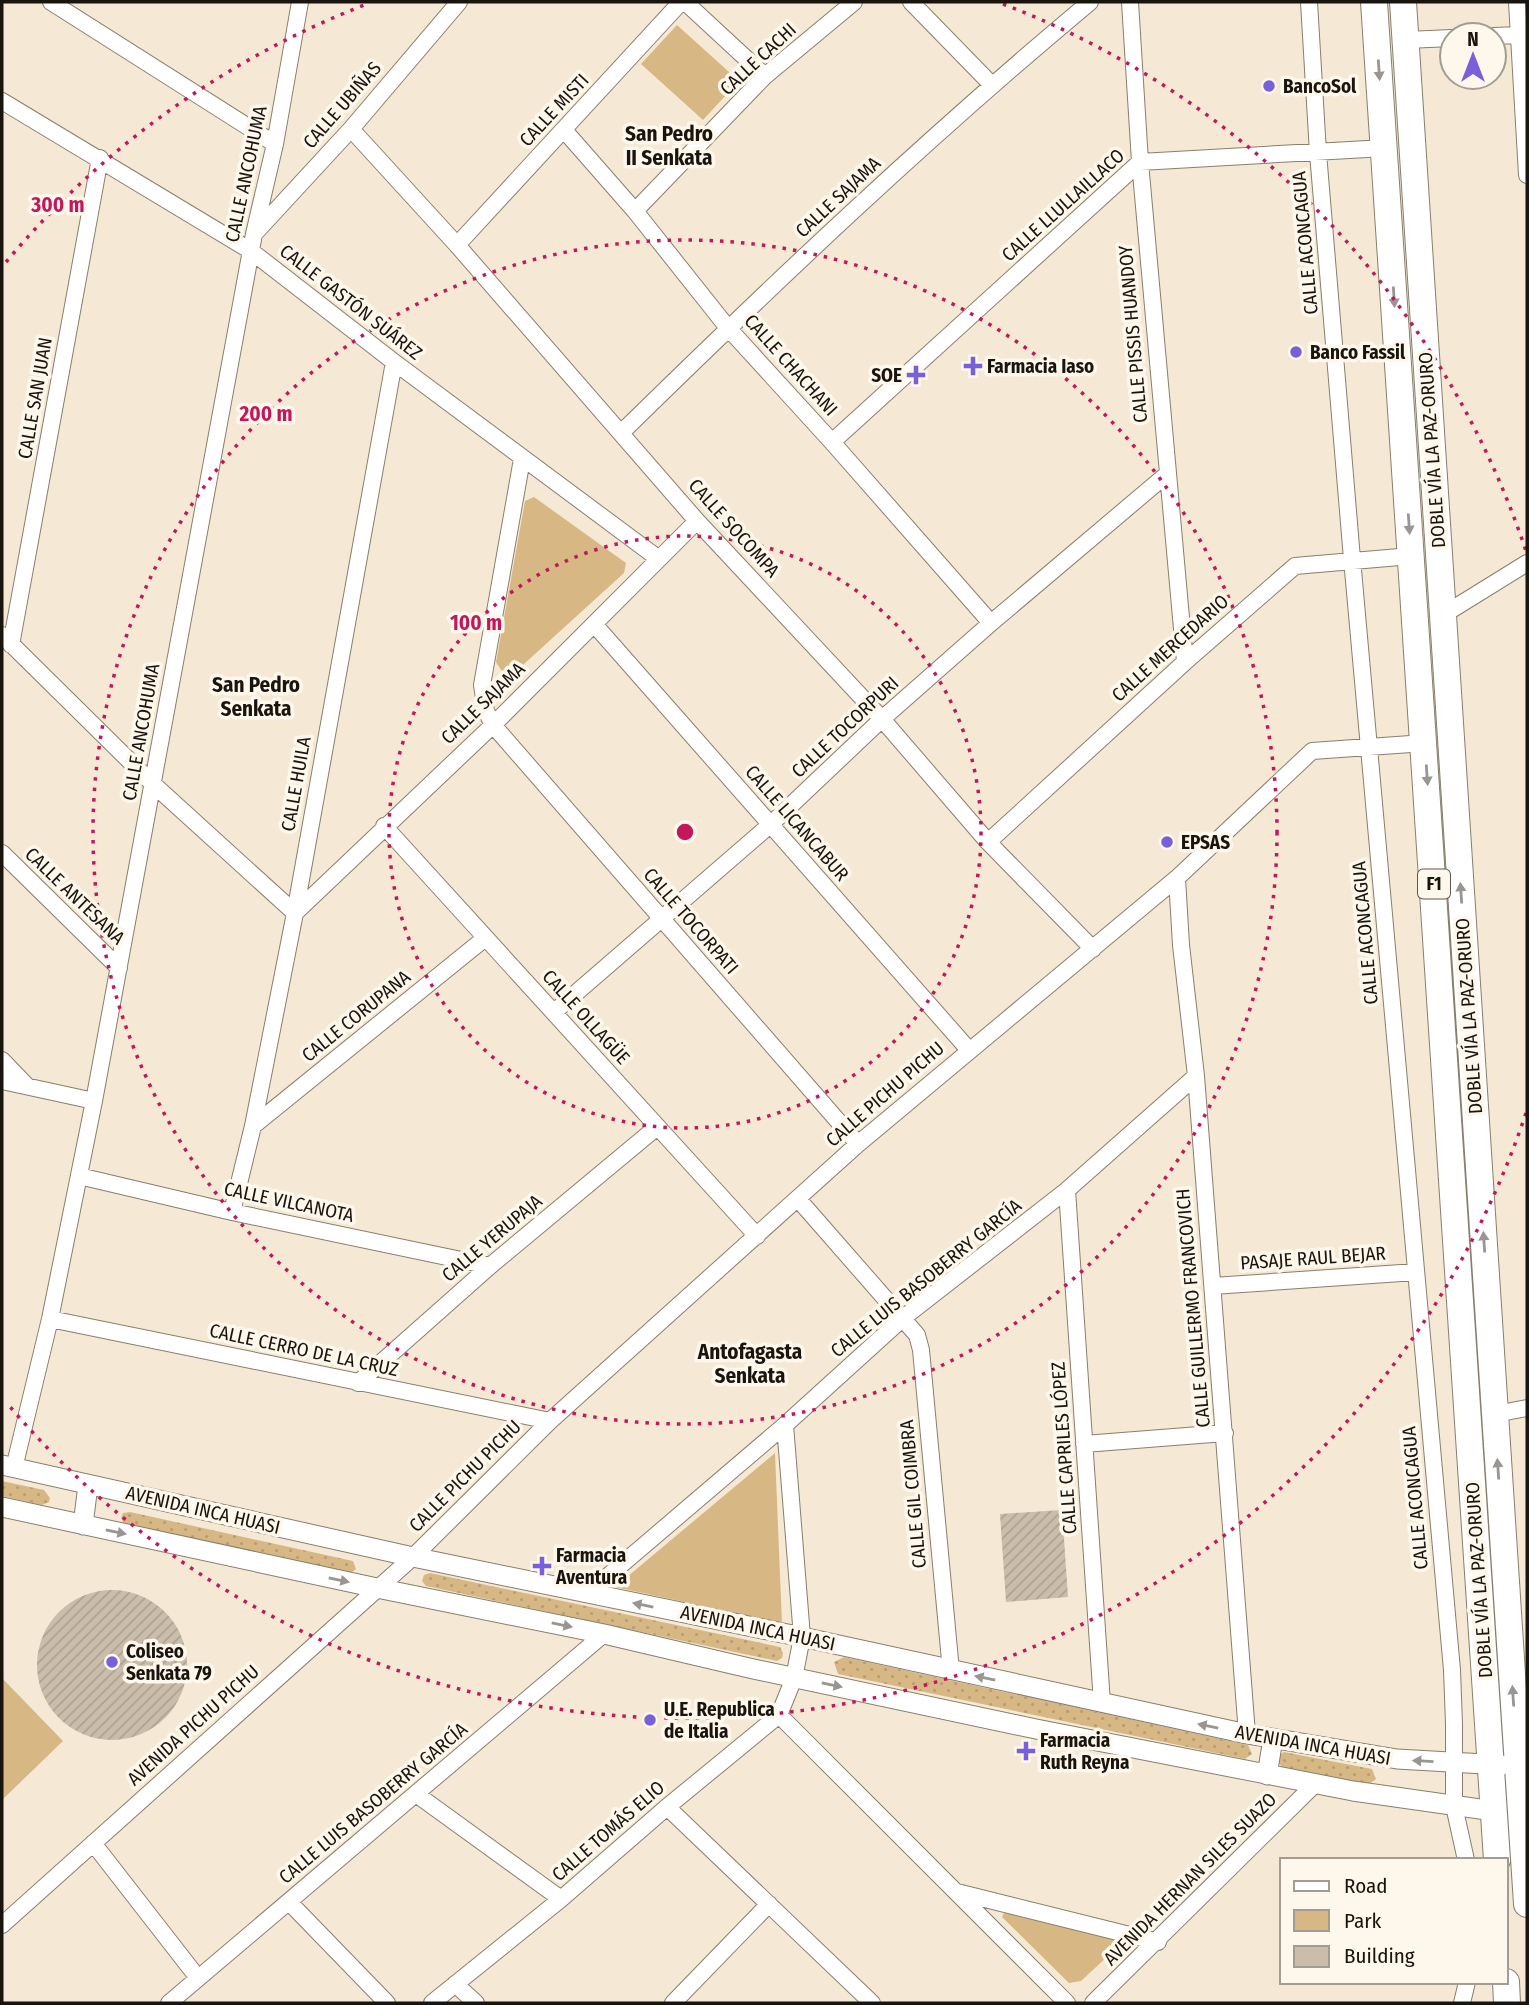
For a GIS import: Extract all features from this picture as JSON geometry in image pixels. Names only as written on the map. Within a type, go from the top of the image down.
[{"type":"highway","name":"DOBLE VÍA LA PAZ-ORURO","points":[[1374,2],[1497,1858]]},
{"type":"highway","name":"DOBLE VÍA LA PAZ-ORURO","points":[[1403,2],[1527,1904]]},
{"type":"highway","points":[[1506,1984],[1507,2003]]},
{"type":"street","points":[[51,2],[275,144]]},
{"type":"street","name":"CALLE ANCOHUMA","points":[[8,1467],[50,1319],[94,1101],[254,234],[275,144],[300,2]]},
{"type":"street","name":"CALLE UBIÑAS","points":[[254,234],[351,129],[459,2]]},
{"type":"street","points":[[683,2],[765,76]]},
{"type":"street","name":"CALLE MISTI","points":[[457,245],[683,2]]},
{"type":"street","name":"CALLE CACHI","points":[[635,211],[765,76],[855,2]]},
{"type":"street","points":[[911,2],[991,84]]},
{"type":"street","name":"CALLE SAJAMA","points":[[622,432],[728,328],[991,84],[1090,2]]},
{"type":"street","name":"CALLE PISSIS HUANDOY","points":[[1130,2],[1140,162],[1166,475],[1185,663]]},
{"type":"street","name":"CALLE ACONCAGUA","points":[[1309,2],[1318,153],[1352,559],[1452,1670],[1454,1806],[1466,1858]]},
{"type":"street","points":[[1517,2],[1527,175]]},
{"type":"street","points":[[1508,35],[1519,35]]},
{"type":"street","points":[[1406,40],[1438,39]]},
{"type":"street","name":"CALLE GASTÓN SUÁREZ","points":[[4,108],[100,158],[251,251],[394,362],[659,559]]},
{"type":"street","name":"CALLE SOCOMPA","points":[[351,129],[457,245],[697,521],[883,719],[988,842],[1093,949]]},
{"type":"street","name":"CALLE CHACHANI","points":[[564,130],[635,211],[728,328],[991,623]]},
{"type":"street","name":"CALLE LLULLAILLACO","points":[[832,442],[1140,162],[1385,148]]},
{"type":"street","name":"CALLE SAN JUAN","points":[[7,640],[100,158]]},
{"type":"street","name":"CALLE HUILA","points":[[232,1212],[253,1126],[295,913],[394,362]]},
{"type":"street","points":[[493,725],[486,711],[482,685],[522,458]]},
{"type":"street","name":"CALLE TOCORPURI","points":[[554,1012],[770,825],[991,623],[1166,475]]},
{"type":"street","name":"CALLE SAJAMA","points":[[295,913],[493,725],[697,521]]},
{"type":"street","name":"CALLE MERCEDARIO","points":[[988,842],[1295,566],[1411,556]]},
{"type":"street","points":[[1443,615],[1527,563]]},
{"type":"street","name":"CALLE LICANCABUR","points":[[594,624],[969,1050]]},
{"type":"street","points":[[7,640],[153,784],[295,913]]},
{"type":"street","name":"CALLE TOCORPATI","points":[[493,725],[858,1144]]},
{"type":"street","name":"CALLE PICHU PICHU","points":[[413,1557],[550,1421],[858,1144],[1177,878],[1312,751],[1425,743]]},
{"type":"street","name":"CALLE OLLAGÜE","points":[[384,826],[757,1236]]},
{"type":"street","name":"CALLE ANTESANA","points":[[2,853],[119,968]]},
{"type":"street","name":"CALLE GUILLERMO FRANCOVICH","points":[[1177,878],[1181,945],[1196,1076],[1247,1734]]},
{"type":"street","name":"CALLE CORUPANA","points":[[253,1126],[484,939]]},
{"type":"street","points":[[2,1060],[27,1086]]},
{"type":"street","name":"CALLE LUIS BASOBERRY GARCÍA","points":[[587,1594],[785,1425],[903,1318],[1067,1190],[1196,1076]]},
{"type":"street","points":[[2,1081],[94,1101]]},
{"type":"street","name":"CALLE YERUPAJA","points":[[358,1383],[490,1266],[657,1127]]},
{"type":"street","name":"CALLE VILCANOTA","points":[[79,1176],[232,1212],[490,1266]]},
{"type":"street","name":"CALLE CAPRILES LÓPEZ","points":[[1067,1190],[1102,1703]]},
{"type":"street","name":"CALLE GIL COIMBRA","points":[[798,1199],[903,1318],[916,1335],[921,1350],[951,1671]]},
{"type":"street","name":"PASAJE RAUL BEJAR","points":[[1213,1286],[1416,1272]]},
{"type":"street","name":"CALLE CERRO DE LA CRUZ","points":[[50,1319],[550,1421]]},
{"type":"street","points":[[1495,1414],[1527,1408]]},
{"type":"street","name":"CALLE TOMÁS ELIO","points":[[432,2003],[561,1899],[779,1715],[794,1678],[802,1637],[785,1425]]},
{"type":"street","points":[[1084,1444],[1225,1433]]},
{"type":"street","name":"AVENIDA INCA HUASI","points":[[8,1467],[413,1557],[802,1637],[1247,1734],[1397,1759],[1491,1766],[1517,1764]]},
{"type":"street","points":[[83,1525],[88,1485]]},
{"type":"street","name":"AVENIDA INCA HUASI","points":[[2,1507],[604,1634],[794,1678],[1267,1775],[1494,1811]]},
{"type":"street","name":"AVENIDA PICHU PICHU","points":[[2,1925],[413,1557]]},
{"type":"street","name":"CALLE LUIS BASOBERRY GARCÍA","points":[[169,2003],[604,1634]]},
{"type":"street","points":[[779,1715],[1067,2003]]},
{"type":"street","points":[[1267,1775],[1273,1739]]},
{"type":"street","name":"AVENIDA HERNAN SILES SUAZO","points":[[1093,2003],[1158,1942],[1315,1784]]},
{"type":"street","points":[[416,1794],[561,1899]]},
{"type":"street","points":[[667,1807],[872,2003]]},
{"type":"street","points":[[93,1843],[198,1978]]},
{"type":"street","points":[[955,1891],[1158,1942]]},
{"type":"street","points":[[289,1902],[387,2003]]},
{"type":"street","points":[[673,2003],[769,1904]]},
{"type":"street","points":[[455,1984],[476,2003]]},
{"type":"street","points":[[1462,2003],[1467,1984]]},
{"type":"green space","points":[[677,25],[739,81],[703,120],[641,64]]},
{"type":"green space","points":[[534,497],[626,563],[624,573],[513,674],[501,670],[496,662],[525,501]]},
{"type":"green space","points":[[775,1453],[782,1623],[615,1587]]},
{"type":"green space","points":[[2,1481],[44,1490],[50,1498],[49,1502],[42,1505],[2,1496]]},
{"type":"green space","points":[[130,1512],[353,1561],[356,1569],[350,1573],[126,1527],[121,1518],[123,1513]]},
{"type":"green space","points":[[430,1573],[780,1647],[782,1658],[777,1661],[426,1586],[422,1581],[424,1575]]},
{"type":"green space","points":[[844,1657],[1248,1745],[1252,1754],[1245,1759],[838,1674],[834,1662]]},
{"type":"green space","points":[[2,1678],[63,1741],[2,1800]]},
{"type":"green space","points":[[1284,1752],[1372,1769],[1376,1779],[1369,1784],[1282,1767],[1275,1758]]},
{"type":"green space","points":[[1005,1911],[1116,1936],[1122,1943],[1081,1981],[1069,1983],[1002,1917]]},
{"type":"building","points":[[1062,1510],[1068,1597],[1006,1602],[1000,1514]]},
{"type":"building","name":"Coliseo Senkata 79","points":[[112,1590],[141,1596],[165,1612],[181,1636],[187,1665],[181,1694],[165,1718],[141,1734],[112,1740],[83,1734],[59,1718],[43,1694],[37,1665],[43,1636],[59,1612],[83,1596]]},
{"type":"place","name":"BancoSol","points":[[1269,86]]},
{"type":"place","name":"Banco Fassil","points":[[1296,352]]},
{"type":"place","name":"Farmacia Iaso","points":[[973,366]]},
{"type":"place","name":"SOE","points":[[916,375]]},
{"type":"place","name":"EPSAS","points":[[1167,842]]},
{"type":"place","name":"Farmacia Aventura","points":[[542,1566]]},
{"type":"place","name":"Coliseo Senkata 79","points":[[112,1662]]},
{"type":"place","name":"U.E. Republica de Italia","points":[[650,1720]]},
{"type":"place","name":"Farmacia Ruth Reyna","points":[[1026,1751]]},
{"type":"district","name":"San Pedro II Senkata","points":[[669,146]]},
{"type":"district","name":"San Pedro Senkata","points":[[256,697]]},
{"type":"district","name":"Antofagasta Senkata","points":[[750,1364]]}]
